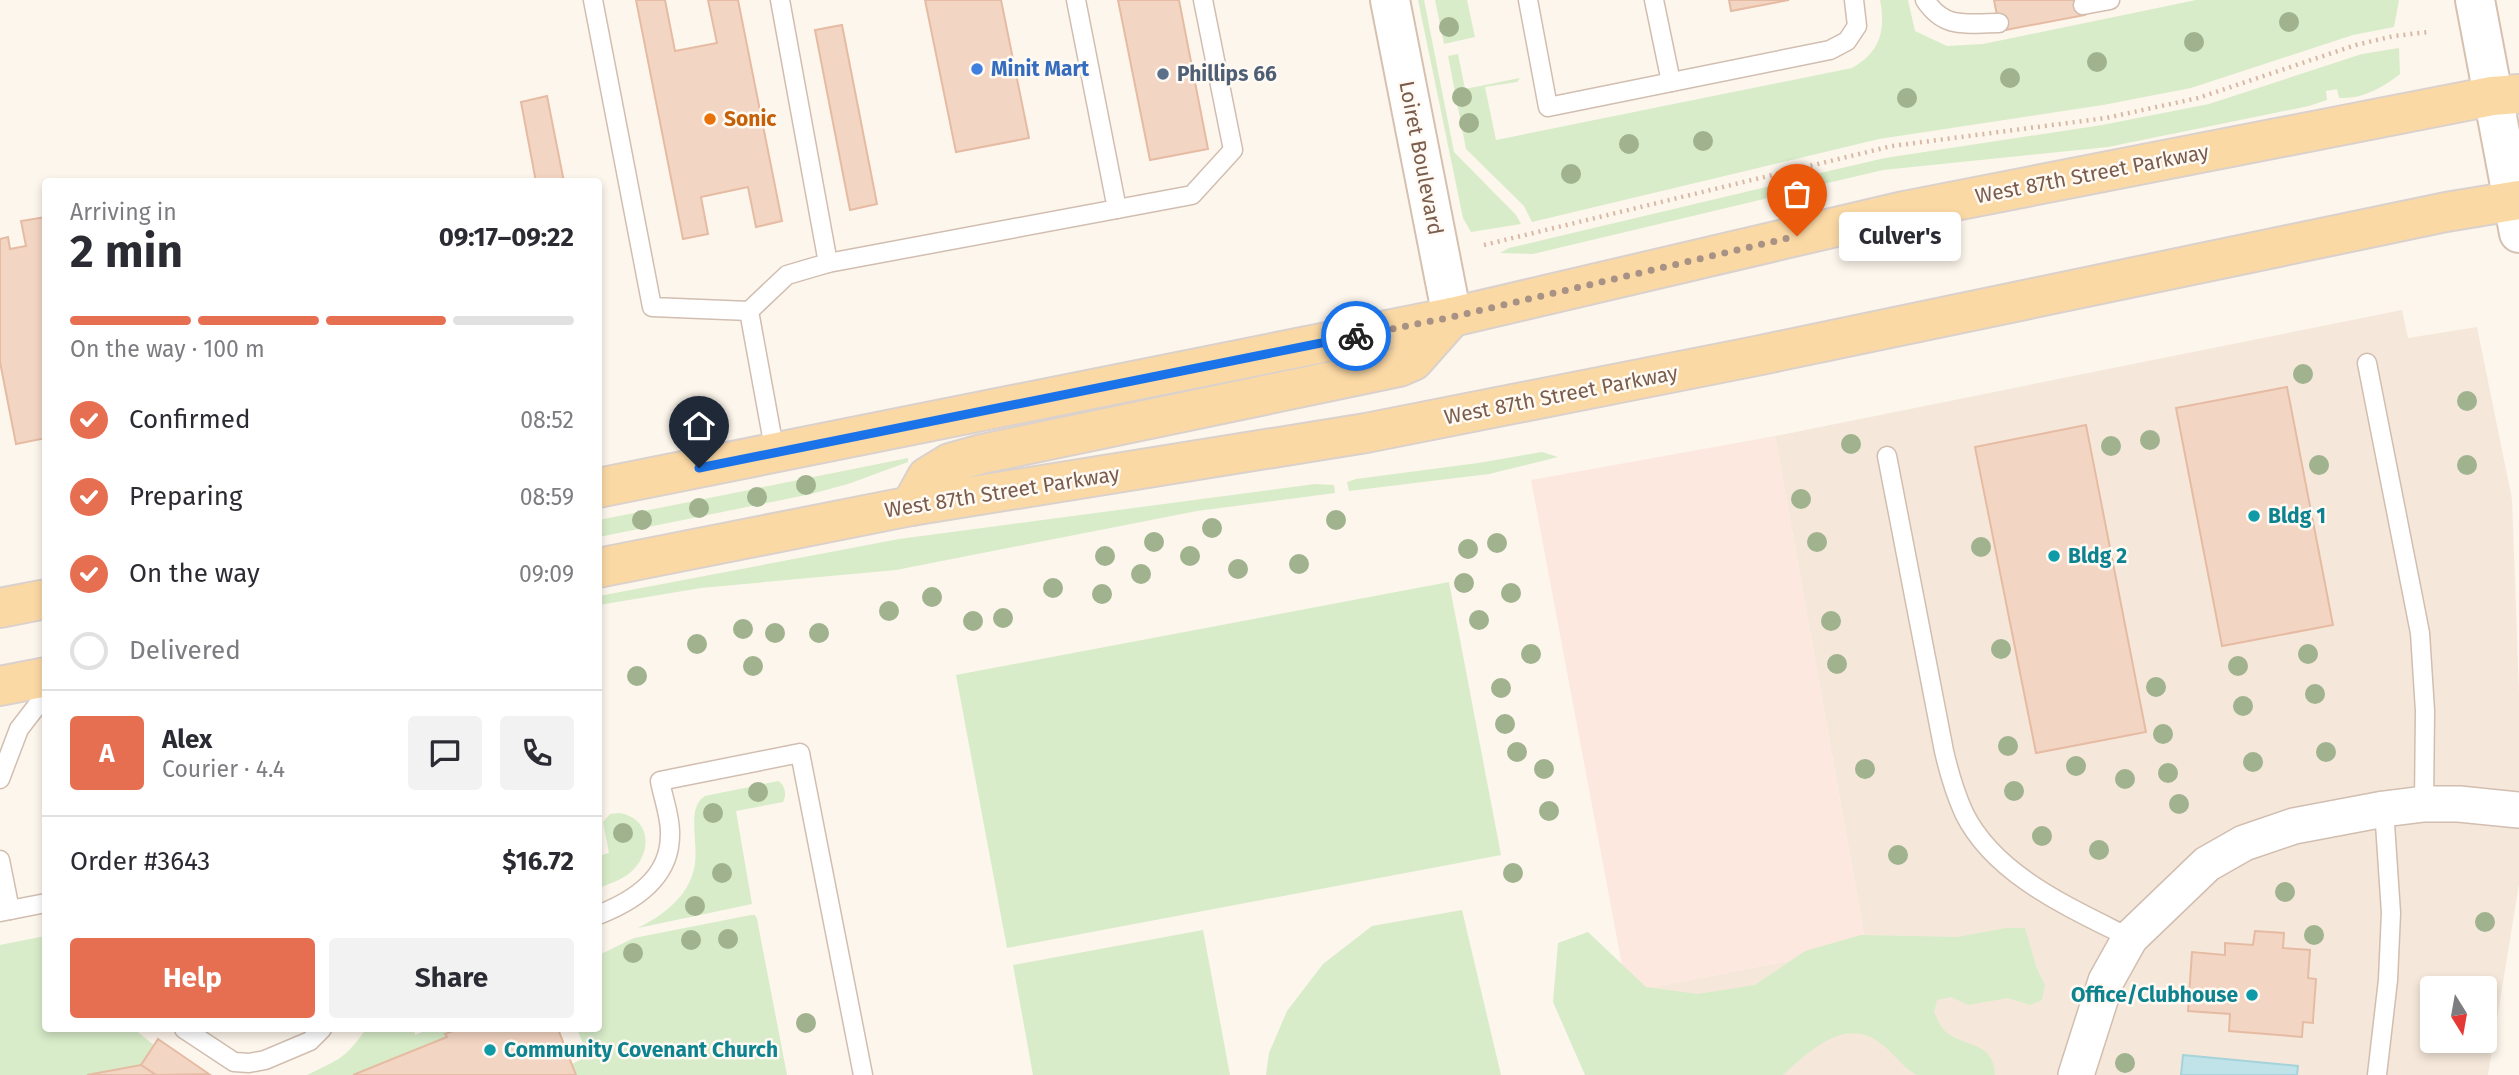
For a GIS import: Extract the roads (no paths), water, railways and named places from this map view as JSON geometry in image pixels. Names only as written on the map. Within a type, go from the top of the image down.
[{"type":"main road","name":"West 87th Street Parkway","points":[[602,487],[1452,317],[1904,211],[2505,95]]},
{"type":"main road","name":"West 87th Street Parkway","points":[[602,567],[911,506],[1366,433],[1756,356],[2446,212],[2517,212]]},
{"type":"main road","points":[[911,506],[927,477],[950,463],[982,454],[1399,367],[1413,361],[1452,317]]},
{"type":"main road","points":[[0,608],[42,600]]},
{"type":"main road","points":[[0,686],[42,678]]},
{"type":"street","name":"Loiret Boulevard","points":[[1390,0],[1452,317]]},
{"type":"street","points":[[2475,0],[2505,95],[2517,212]]},
{"type":"street","points":[[2076,1075],[2106,981],[2130,938],[2207,864],[2244,843],[2294,826],[2384,809],[2424,804],[2459,804],[2519,810]]},
{"type":"lane","points":[[593,0],[652,307],[749,311],[787,275],[828,263],[1192,195],[1233,150],[1203,0]]},
{"type":"lane","points":[[780,0],[828,263]]},
{"type":"lane","points":[[1076,0],[1116,209]]},
{"type":"lane","points":[[1528,0],[1548,107],[1830,50],[1847,41],[1857,26],[1854,0]]},
{"type":"lane","points":[[1654,0],[1671,82]]},
{"type":"lane","points":[[1925,0],[1931,10],[1946,22],[1999,23]]},
{"type":"lane","points":[[2083,5],[2110,0]]},
{"type":"lane","points":[[749,311],[775,453]]},
{"type":"lane","points":[[2367,363],[2420,633],[2425,712],[2424,804]]},
{"type":"lane","points":[[1887,456],[1944,751],[1952,784],[1965,815],[1983,842],[2014,870],[2051,896],[2130,938]]},
{"type":"lane","points":[[0,779],[19,729],[42,699]]},
{"type":"lane","points":[[602,914],[622,906],[651,884],[665,864],[670,835],[660,781],[800,752],[863,1075]]},
{"type":"lane","points":[[2377,1075],[2388,980],[2391,913],[2384,809]]},
{"type":"lane","points":[[0,860],[5,911],[42,904]]},
{"type":"lane","points":[[189,1032],[234,1062],[249,1063],[265,1060],[310,1041],[319,1032]]},
{"type":"water","points":[[2183,1055],[2298,1066],[2297,1075],[2181,1075]]},
{"type":"place","name":"Minit Mart","points":[[977,69]]},
{"type":"place","name":"Phillips 66","points":[[1163,74]]},
{"type":"place","name":"Sonic","points":[[710,119]]},
{"type":"place","name":"Culver's","points":[[1797,236]]},
{"type":"place","name":"Bldg 1","points":[[2254,516]]},
{"type":"place","name":"Bldg 2","points":[[2054,556]]},
{"type":"place","name":"Office/Clubhouse","points":[[2252,995]]},
{"type":"place","name":"Community Covenant Church","points":[[490,1050]]}]
